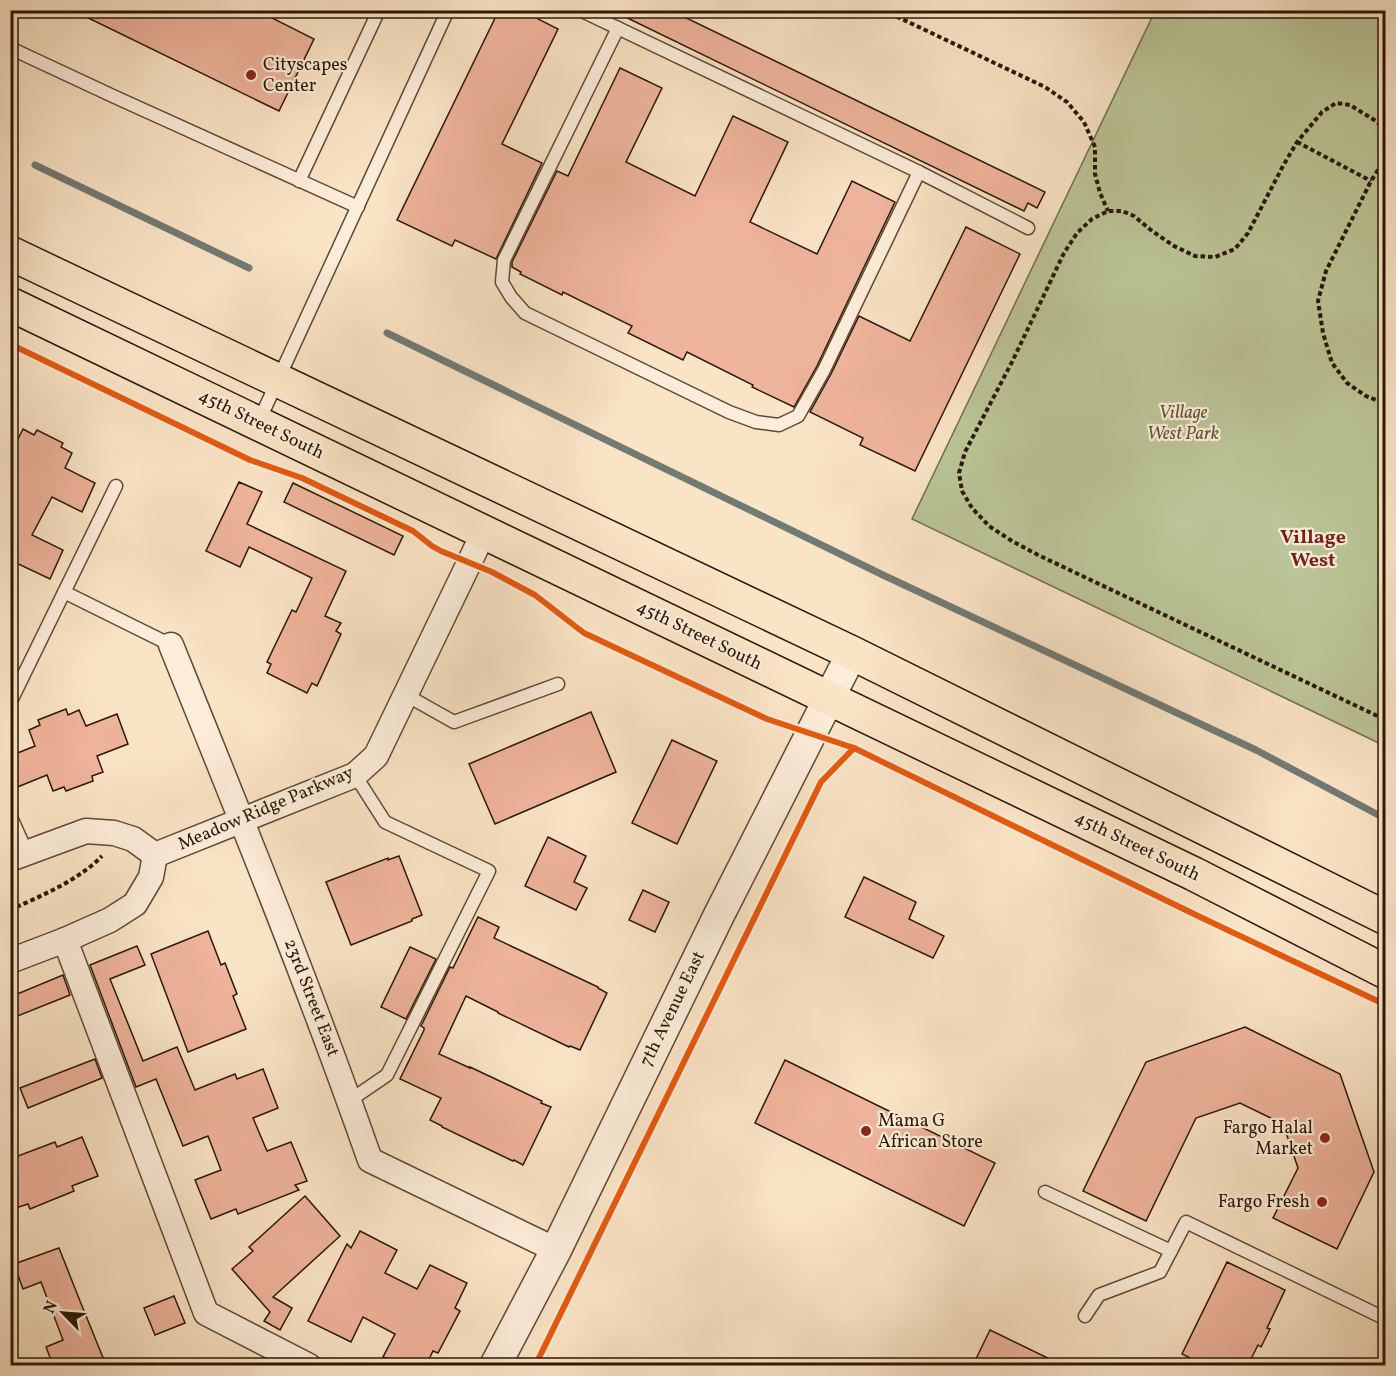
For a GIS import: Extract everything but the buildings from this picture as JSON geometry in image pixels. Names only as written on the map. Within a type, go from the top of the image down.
[{"type":"main road","points":[[10,253],[852,653],[1386,918]]},
{"type":"main road","name":"45th Street South","points":[[11,306],[1194,874],[1386,972]]},
{"type":"street","name":"Meadow Ridge Parkway","points":[[155,855],[355,775],[376,756],[484,532]]},
{"type":"street","name":"23rd Street East","points":[[171,645],[242,821],[370,1160],[556,1250]]},
{"type":"street","name":"7th Avenue East","points":[[495,1365],[556,1250],[719,915],[852,653]]},
{"type":"street","name":"Meadow Ridge Parkway","points":[[19,856],[86,831],[114,833],[133,839],[155,855]]},
{"type":"street","name":"Meadow Ridge Parkway","points":[[10,961],[110,920],[135,903],[151,877],[155,855]]},
{"type":"street","points":[[65,940],[206,1313],[309,1365]]},
{"type":"lane","points":[[299,180],[379,10]]},
{"type":"lane","points":[[258,423],[448,10]]},
{"type":"lane","points":[[580,10],[919,172],[1028,228]]},
{"type":"lane","points":[[618,28],[504,260],[502,282],[525,313],[729,412],[756,422],[779,426],[798,416],[824,370],[919,172]]},
{"type":"lane","points":[[10,48],[115,98],[358,207]]},
{"type":"lane","points":[[10,703],[116,486]]},
{"type":"lane","points":[[64,592],[171,645]]},
{"type":"lane","points":[[406,695],[454,722],[558,684]]},
{"type":"lane","points":[[349,1101],[387,1075],[489,871],[385,822],[355,775]]},
{"type":"lane","points":[[10,815],[19,856]]},
{"type":"lane","points":[[1045,1192],[1171,1251]]},
{"type":"lane","points":[[1085,1316],[1099,1295],[1160,1272],[1186,1222],[1386,1319]]},
{"type":"path","points":[[883,10],[1044,87],[1067,102],[1084,122],[1095,147],[1095,174],[1108,211]]},
{"type":"path","points":[[1386,130],[1350,105],[1336,103],[1322,112],[1297,142],[1248,233],[1235,249],[1215,257],[1195,256],[1174,246],[1134,216],[1122,211],[1108,211],[1092,219],[1077,233],[1064,253],[965,453],[959,473],[962,491],[972,508],[989,526],[1012,541],[1386,720]]},
{"type":"path","points":[[1297,142],[1371,181]]},
{"type":"path","points":[[1386,157],[1371,181],[1326,271],[1318,301],[1323,333],[1332,363],[1347,383],[1366,396],[1386,405]]},
{"type":"path","points":[[10,910],[67,882],[95,863],[121,835]]},
{"type":"green space","name":"Village West Park","points":[[1155,11],[1385,11],[1385,746],[912,519]]},
{"type":"waterway","points":[[35,165],[249,268]]},
{"type":"waterway","points":[[387,333],[883,575],[1256,750],[1386,819]]},
{"type":"cycle path","points":[[10,344],[250,460],[302,478],[413,531],[441,551],[492,572],[535,595],[584,633],[767,719],[854,748],[1386,1005]]},
{"type":"cycle path","points":[[535,1366],[821,782],[854,748]]},
{"type":"place","name":"Cityscapes Center","points":[[251,75]]},
{"type":"place","name":"Mama G African Store","points":[[866,1131]]},
{"type":"place","name":"Fargo Halal Market","points":[[1325,1138]]},
{"type":"place","name":"Fargo Fresh","points":[[1322,1202]]},
{"type":"district","name":"Village West","points":[[1313,550]]}]
